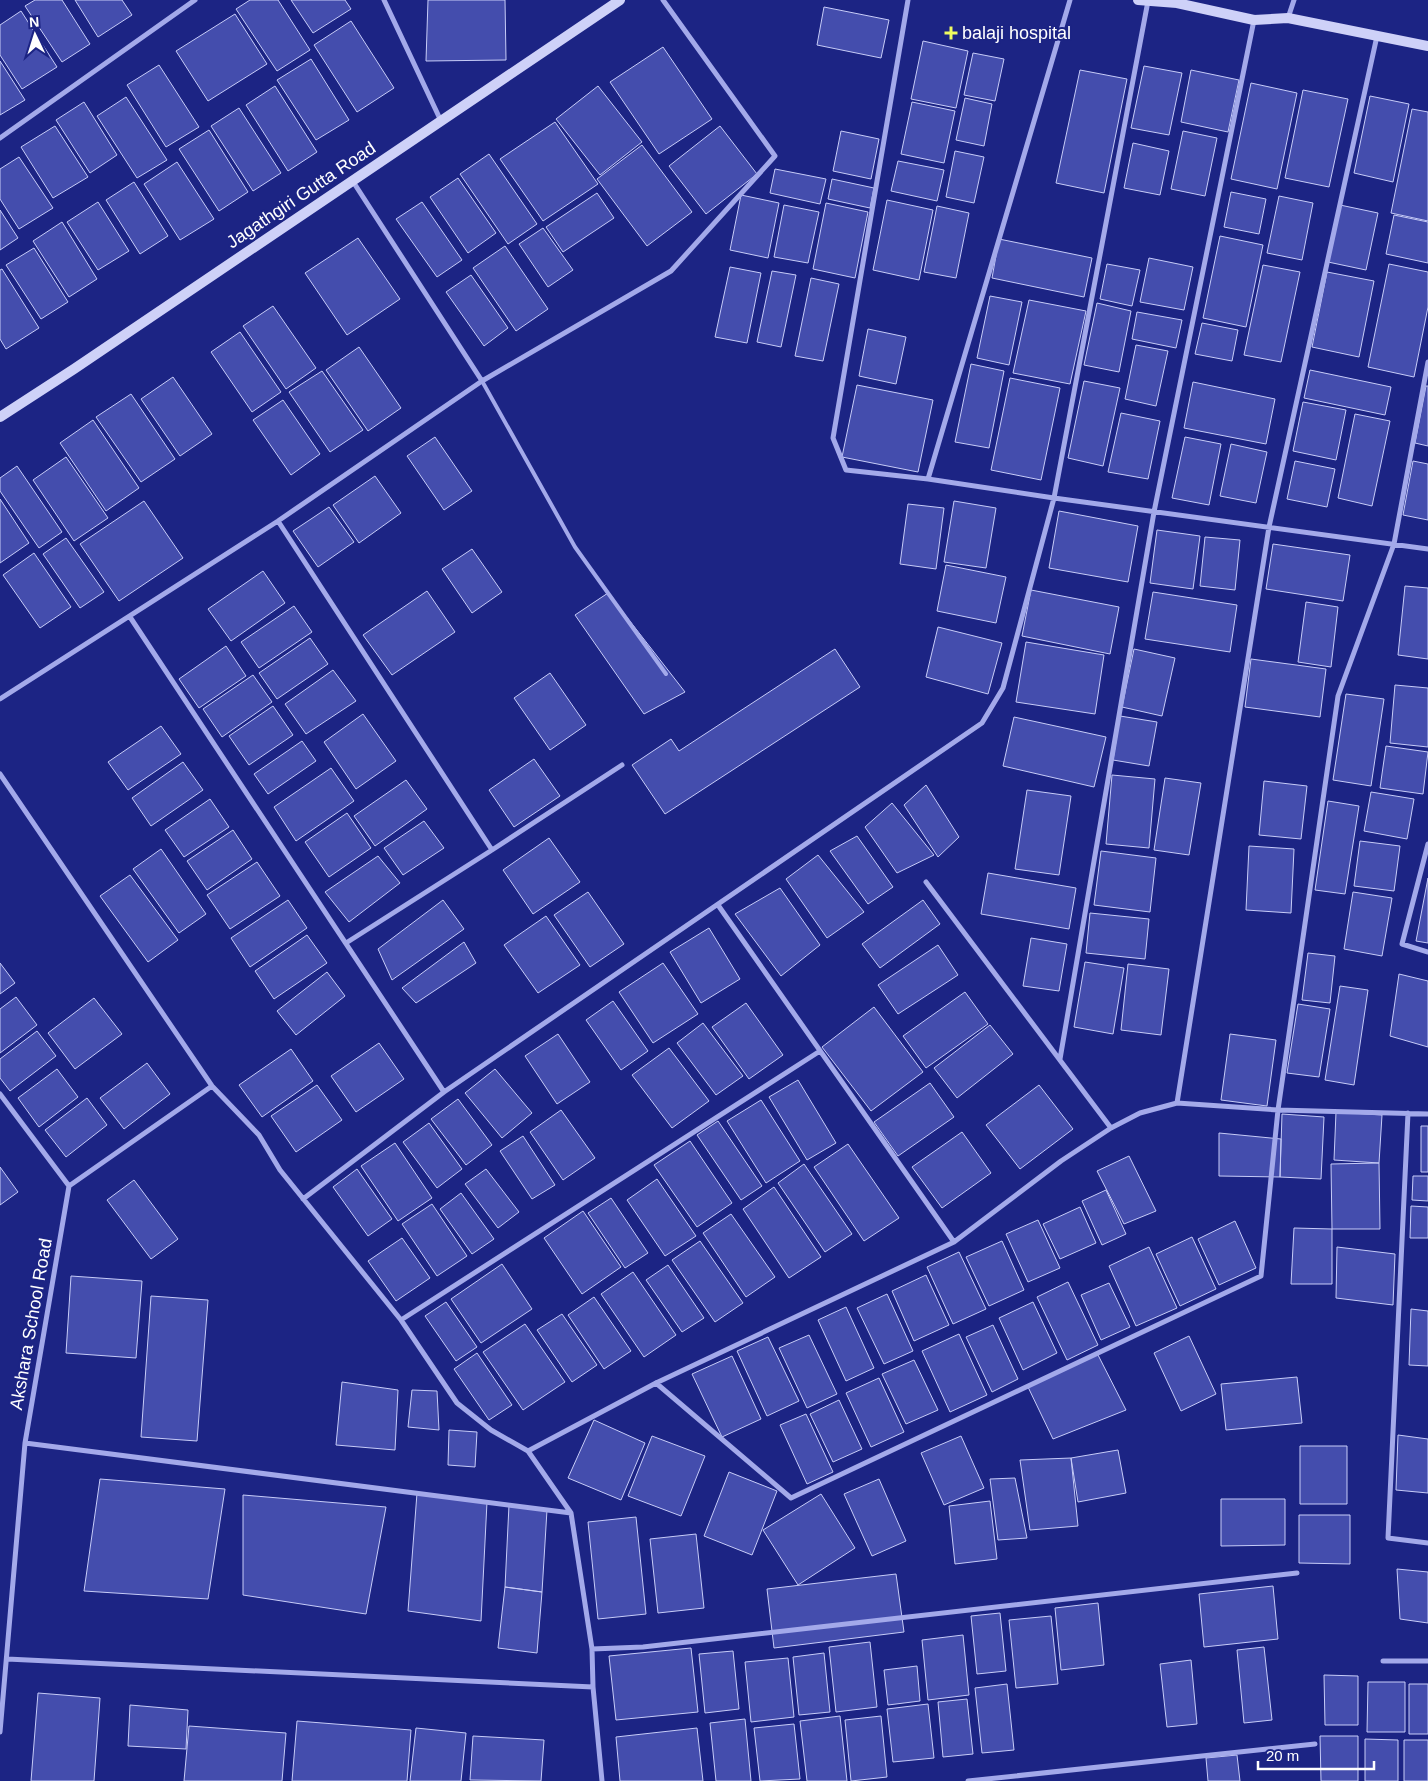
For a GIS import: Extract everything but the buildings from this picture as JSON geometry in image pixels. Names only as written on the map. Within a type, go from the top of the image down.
[{"type":"street","points":[[0,138],[195,0]]},
{"type":"street","points":[[384,0],[440,121]]},
{"type":"street","name":"Jagathgiri Gutta Road","points":[[0,416],[82,363],[620,0]]},
{"type":"street","points":[[0,699],[278,521],[482,381],[671,271],[775,156],[663,0]]},
{"type":"street","points":[[908,0],[833,438],[846,470],[928,479],[1428,549]]},
{"type":"street","points":[[928,479],[1070,0]]},
{"type":"street","points":[[1288,18],[1294,0]]},
{"type":"street","points":[[303,1199],[444,1092],[982,723],[1003,688],[1054,498],[1143,1],[1177,1],[1254,20],[1288,18],[1428,46]]},
{"type":"street","points":[[1060,1059],[1154,512],[1254,20]]},
{"type":"street","points":[[1177,1103],[1269,527],[1377,36]]},
{"type":"street","points":[[352,180],[482,381]]},
{"type":"street","points":[[656,1383],[791,1498],[1262,1276],[1278,1110],[1338,696],[1394,544],[1428,362]]},
{"type":"street","points":[[278,521],[492,850]]},
{"type":"street","points":[[130,617],[444,1092]]},
{"type":"street","points":[[346,943],[622,765]]},
{"type":"street","points":[[0,774],[212,1086],[259,1135],[280,1170],[401,1320],[458,1403],[491,1430],[528,1451],[571,1512],[592,1649],[593,1687],[602,1781]]},
{"type":"street","points":[[1428,844],[1402,944],[1428,952]]},
{"type":"street","points":[[926,882],[1111,1128]]},
{"type":"street","points":[[718,905],[954,1242]]},
{"type":"street","points":[[401,1320],[820,1051]]},
{"type":"street","points":[[0,1094],[69,1186],[212,1086]]},
{"type":"street","points":[[528,1451],[656,1383],[954,1242],[1061,1162],[1111,1128],[1140,1113],[1177,1103],[1278,1110],[1428,1114]]},
{"type":"street","points":[[1408,1113],[1388,1538],[1428,1543]]},
{"type":"street","name":"Akshara School Road","points":[[0,1732],[25,1443],[69,1186]]},
{"type":"street","points":[[25,1443],[571,1512]]},
{"type":"street","points":[[592,1649],[643,1647],[1297,1573]]},
{"type":"street","points":[[7,1659],[593,1687]]},
{"type":"street","points":[[1384,1661],[1428,1661]]},
{"type":"street","points":[[968,1781],[1315,1744]]},
{"type":"lane","points":[[482,381],[575,546],[666,674]]},
{"type":"place","name":"balaji hospital","points":[[951,33]]}]
